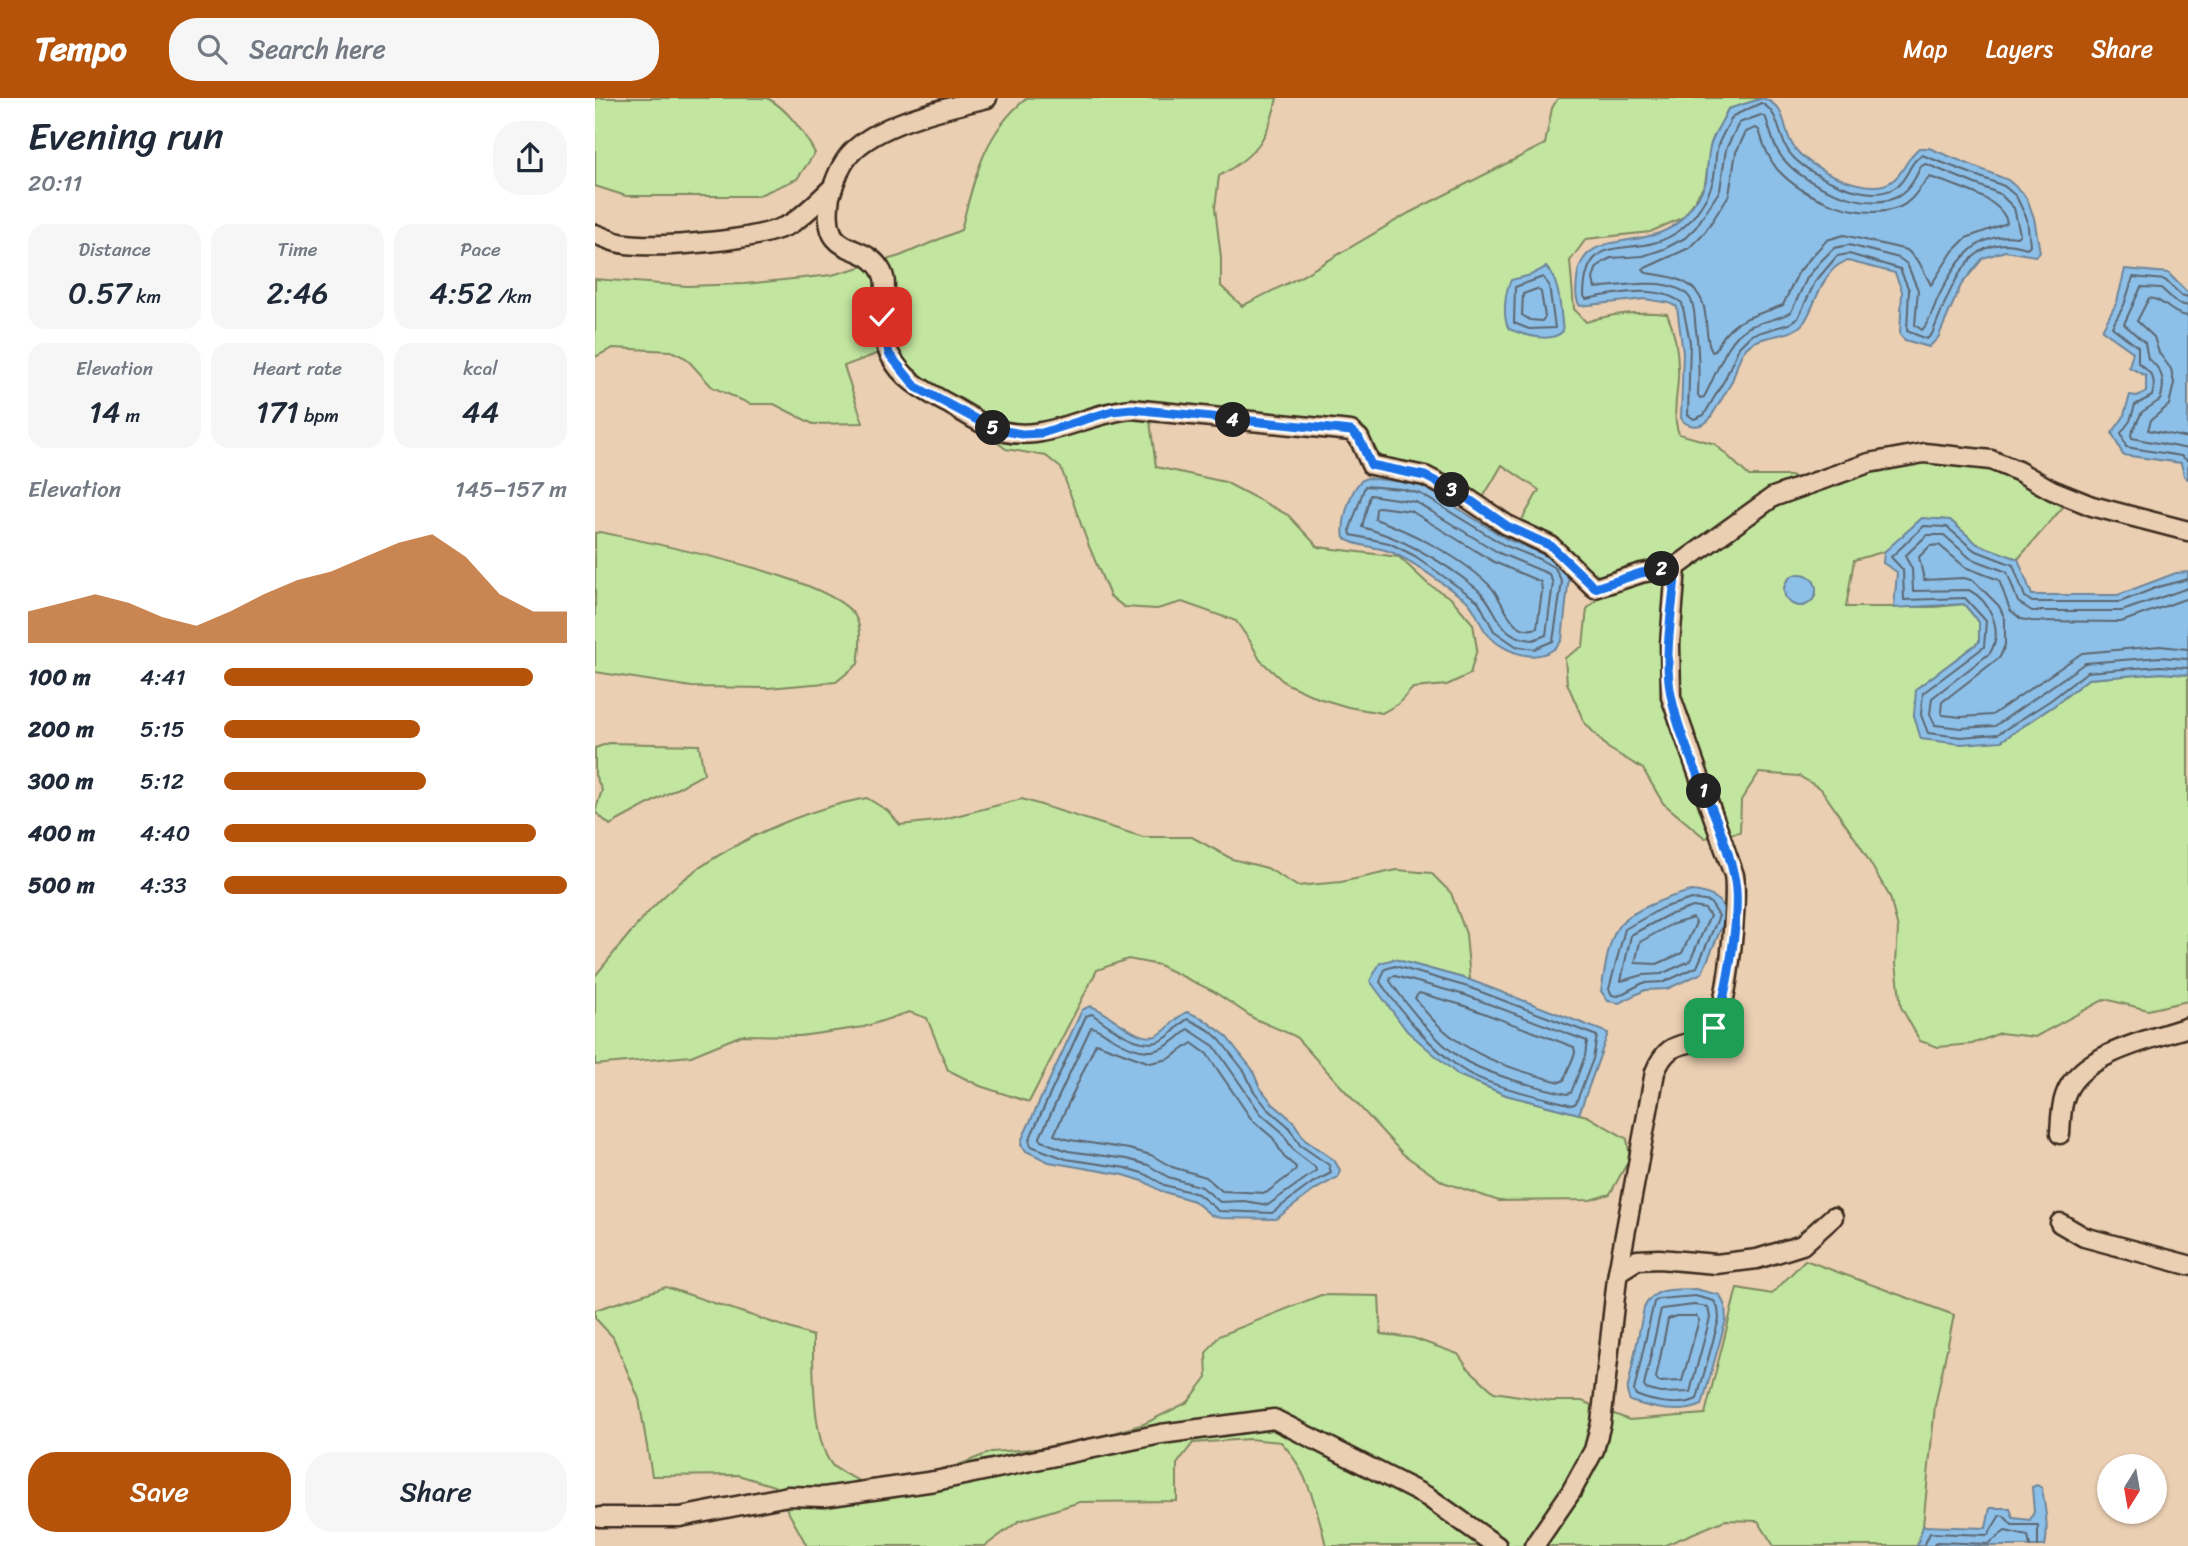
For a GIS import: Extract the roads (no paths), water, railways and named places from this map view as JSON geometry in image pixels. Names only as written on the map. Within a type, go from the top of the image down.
[{"type":"street","points":[[987,98],[940,110],[866,140],[851,153],[840,168],[833,187],[829,213],[835,239],[869,256],[885,279],[882,317],[889,354],[916,387],[994,429],[1022,434],[1042,433],[1112,411],[1132,409],[1351,431],[1359,438],[1371,465],[1425,476],[1453,490],[1507,526],[1551,546],[1595,588],[1641,573],[1676,567],[1773,497],[1869,463],[1924,453],[1991,460],[2092,506],[2188,531]]},
{"type":"street","points":[[595,234],[611,242],[641,244],[692,242],[770,231],[790,223],[833,187]]},
{"type":"street","points":[[1534,1546],[1571,1492],[1594,1450],[1601,1423],[1618,1272],[1655,1072],[1661,1057],[1668,1049],[1703,1037],[1714,1028],[1720,1013],[1736,905],[1734,875],[1671,697],[1670,644],[1676,567]]},
{"type":"street","points":[[2060,1135],[2061,1110],[2069,1086],[2092,1063],[2130,1046],[2188,1027]]},
{"type":"street","points":[[1618,1272],[1637,1260],[1659,1259],[1716,1264],[1757,1259],[1803,1245],[1833,1217]]},
{"type":"street","points":[[2060,1223],[2084,1237],[2188,1265]]},
{"type":"street","points":[[600,1517],[680,1517],[788,1496],[824,1497],[935,1481],[1161,1434],[1274,1419],[1428,1497],[1497,1546]]},
{"type":"water","points":[[1763,98],[1778,108],[1788,136],[1797,151],[1815,166],[1856,184],[1882,185],[1892,181],[1919,148],[1929,148],[2008,180],[2028,201],[2040,252],[2035,256],[2005,251],[1983,258],[1961,285],[1938,338],[1929,347],[1905,340],[1900,335],[1902,291],[1895,273],[1848,261],[1840,264],[1827,277],[1805,321],[1799,327],[1749,345],[1709,420],[1694,426],[1681,418],[1683,353],[1677,307],[1645,299],[1580,306],[1576,290],[1577,280],[1581,262],[1591,251],[1604,245],[1654,235],[1670,228],[1683,217],[1706,181],[1711,143],[1728,109]]},
{"type":"water","points":[[1546,267],[1555,280],[1563,331],[1545,338],[1509,329],[1505,304],[1511,280],[1531,275]]},
{"type":"water","points":[[2125,269],[2168,273],[2188,293],[2188,479],[2184,476],[2181,463],[2123,455],[2112,433],[2123,418],[2130,395],[2137,396],[2146,392],[2146,376],[2129,367],[2133,352],[2102,330],[2117,302]]},
{"type":"water","points":[[1367,478],[1424,487],[1507,539],[1550,557],[1569,576],[1562,640],[1555,649],[1535,656],[1513,652],[1493,640],[1466,600],[1429,574],[1391,552],[1344,538],[1348,504],[1356,487]]},
{"type":"water","points":[[1922,518],[1950,520],[1977,544],[2018,559],[2032,595],[2118,595],[2176,573],[2188,572],[2188,675],[2161,673],[2088,679],[2001,741],[1961,744],[1921,739],[1914,716],[1916,689],[1979,642],[1979,622],[1964,604],[1894,608],[1897,572],[1883,563],[1884,552]]},
{"type":"water","points":[[1800,574],[1811,579],[1816,590],[1811,601],[1800,606],[1789,601],[1784,590],[1789,579]]},
{"type":"water","points":[[1692,891],[1704,893],[1719,901],[1726,917],[1702,973],[1667,989],[1645,990],[1619,1003],[1608,1001],[1601,991],[1609,950],[1618,927],[1641,910]]},
{"type":"water","points":[[1394,959],[1470,980],[1608,1033],[1579,1114],[1506,1095],[1458,1075],[1407,1031],[1370,981],[1380,963]]},
{"type":"water","points":[[1090,1006],[1148,1037],[1160,1034],[1187,1012],[1202,1018],[1225,1035],[1252,1069],[1259,1086],[1273,1104],[1293,1121],[1305,1140],[1334,1160],[1340,1170],[1338,1177],[1316,1189],[1276,1219],[1220,1218],[1211,1215],[1194,1201],[1161,1191],[1143,1181],[1124,1175],[1049,1162],[1026,1151],[1021,1145],[1022,1139],[1082,1010]]},
{"type":"water","points":[[1695,1289],[1720,1295],[1725,1306],[1726,1320],[1702,1405],[1676,1410],[1630,1401],[1627,1392],[1644,1308],[1648,1301],[1665,1291]]},
{"type":"water","points":[[2037,1485],[2042,1488],[2045,1510],[2045,1546],[1917,1546],[1923,1526],[1986,1528],[1990,1508],[2010,1508],[2013,1518],[2030,1520],[2034,1512],[2032,1487]]}]
